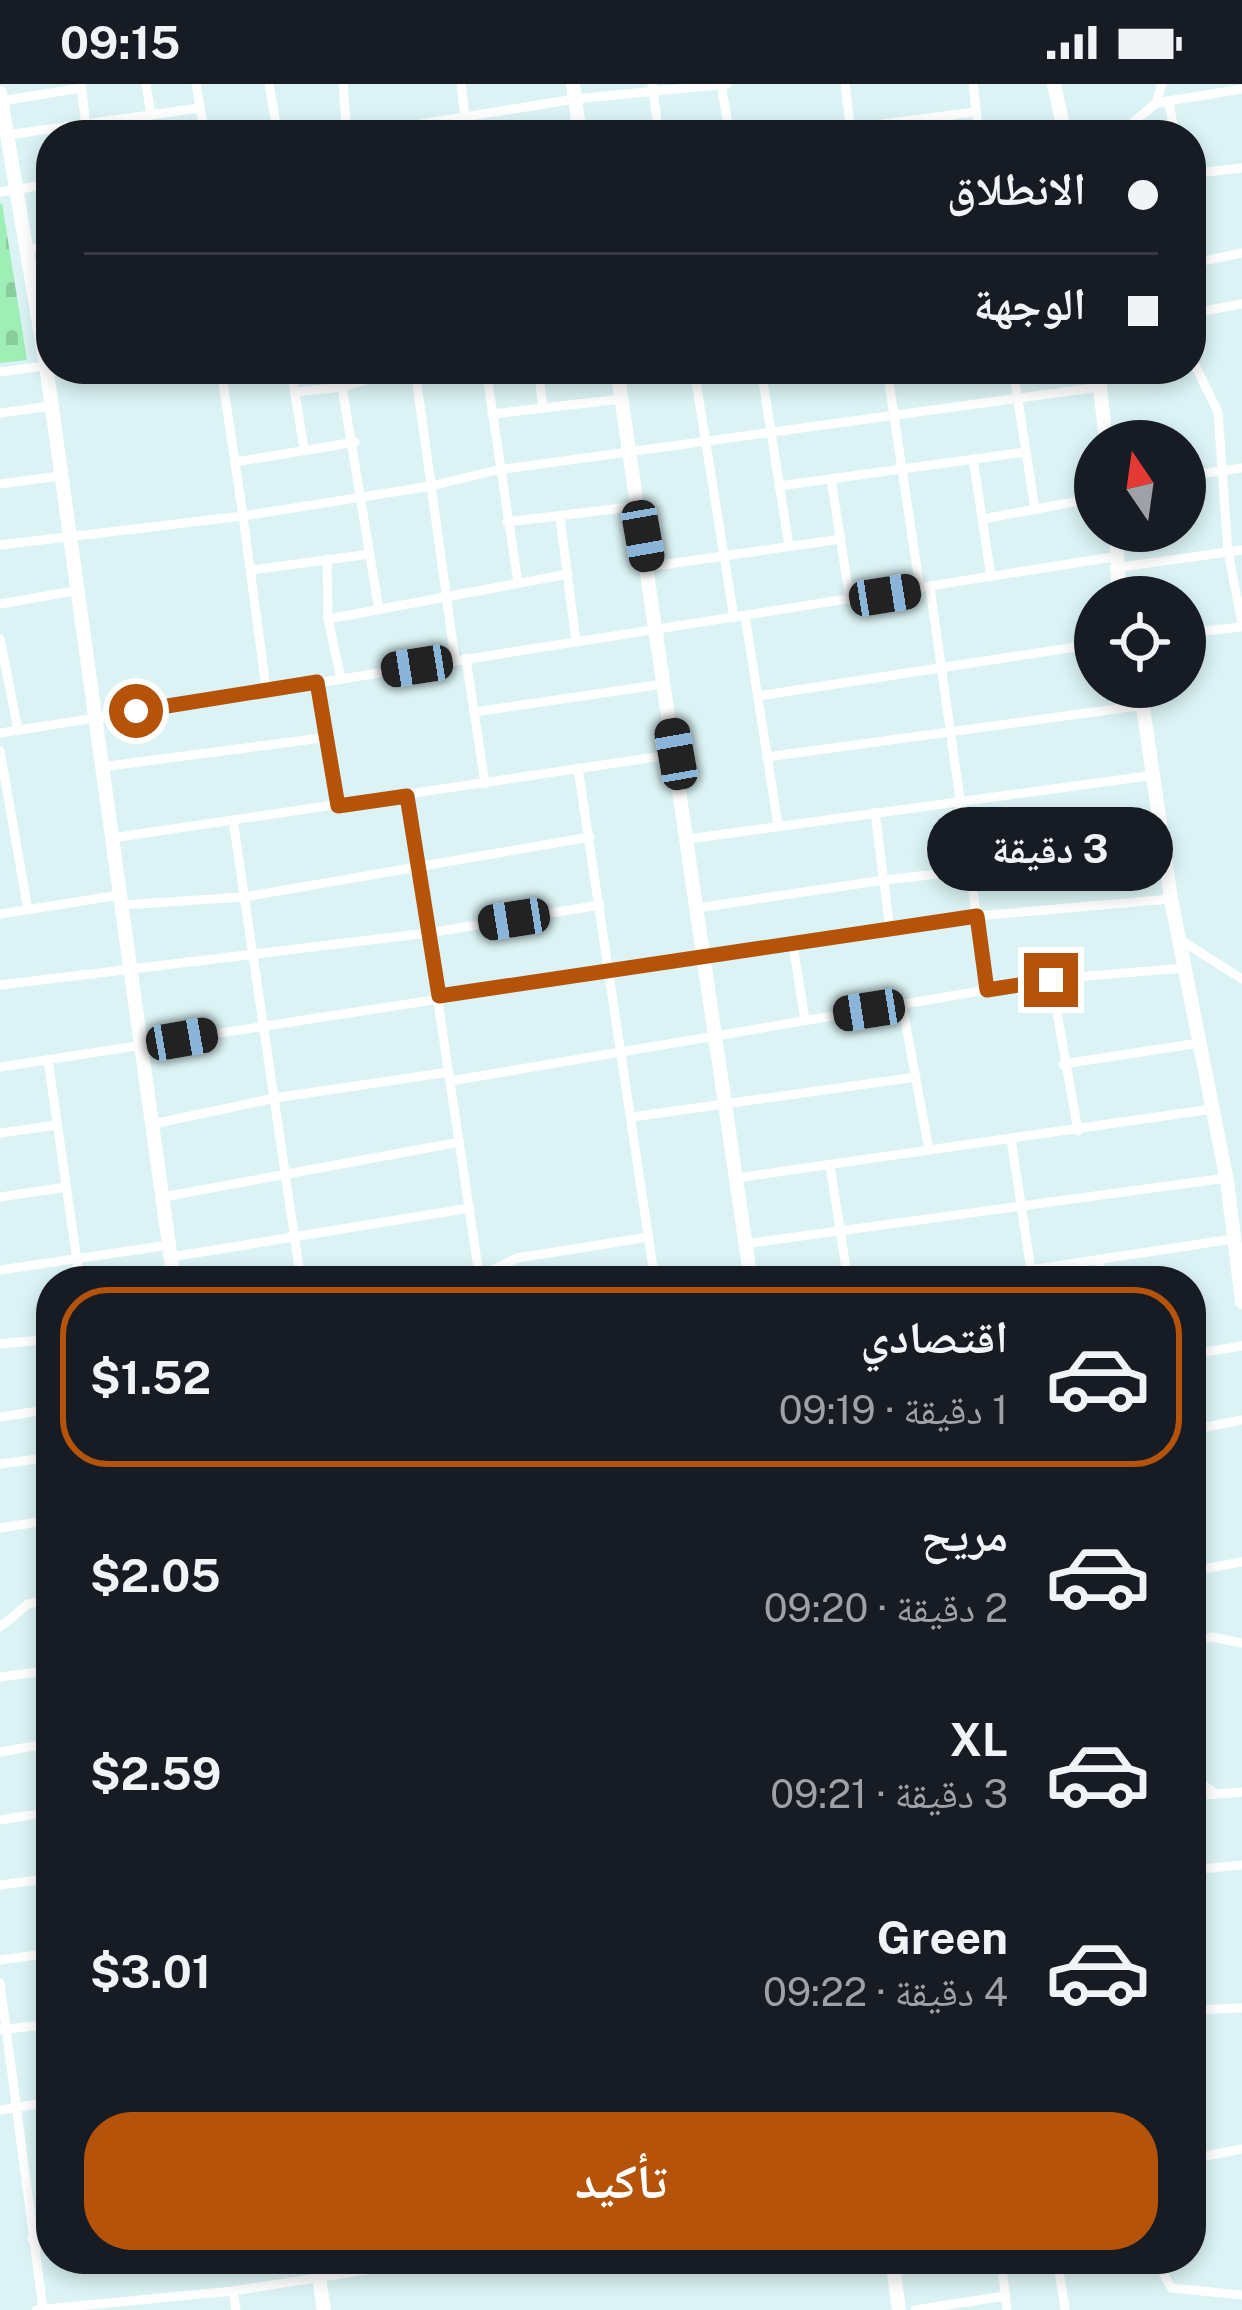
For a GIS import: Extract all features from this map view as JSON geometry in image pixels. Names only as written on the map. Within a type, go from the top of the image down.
[{"type":"street","points":[[146,84],[151,115]]},
{"type":"street","points":[[196,84],[202,120]]},
{"type":"street","points":[[269,84],[275,120]]},
{"type":"street","points":[[343,84],[348,120]]},
{"type":"street","points":[[461,84],[464,120]]},
{"type":"street","points":[[445,120],[574,91],[723,84],[728,120]]},
{"type":"street","points":[[845,84],[850,120]]},
{"type":"street","points":[[973,84],[977,120]]},
{"type":"street","points":[[1054,84],[1062,120]]},
{"type":"street","points":[[1136,120],[1156,103],[1162,84]]},
{"type":"street","points":[[36,300],[8,191],[1,97],[81,86],[85,120]]},
{"type":"street","points":[[653,88],[657,120]]},
{"type":"street","points":[[1156,103],[1242,89]]},
{"type":"street","points":[[1169,103],[1172,120]]},
{"type":"street","points":[[129,120],[200,108]]},
{"type":"street","points":[[917,120],[976,112]]},
{"type":"street","points":[[7,135],[36,133]]},
{"type":"street","points":[[1206,172],[1242,168]]},
{"type":"street","points":[[26,250],[36,249]]},
{"type":"street","points":[[1206,260],[1242,253]]},
{"type":"street","points":[[1206,311],[1242,304]]},
{"type":"street","points":[[0,372],[36,367]]},
{"type":"street","points":[[50,384],[74,591],[172,1266]]},
{"type":"street","points":[[223,384],[266,688]]},
{"type":"street","points":[[294,384],[304,449]]},
{"type":"street","points":[[295,392],[353,384]]},
{"type":"street","points":[[413,384],[485,784]]},
{"type":"street","points":[[488,384],[497,470],[518,583]]},
{"type":"street","points":[[540,384],[543,408]]},
{"type":"street","points":[[619,384],[718,1035],[748,1266]]},
{"type":"street","points":[[696,384],[724,555],[758,696],[778,825]]},
{"type":"street","points":[[763,384],[789,546]]},
{"type":"street","points":[[888,384],[943,667],[987,990]]},
{"type":"street","points":[[1016,384],[1035,509]]},
{"type":"street","points":[[1100,384],[1104,420]]},
{"type":"street","points":[[1205,384],[1218,412],[1228,552],[1242,625],[1206,630]]},
{"type":"street","points":[[342,387],[355,442],[379,610]]},
{"type":"street","points":[[0,545],[244,516],[431,486],[497,470],[1100,387]]},
{"type":"street","points":[[492,414],[621,399]]},
{"type":"street","points":[[0,413],[51,406]]},
{"type":"street","points":[[235,462],[355,442]]},
{"type":"street","points":[[779,486],[1025,452]]},
{"type":"street","points":[[974,459],[992,578]]},
{"type":"street","points":[[1206,473],[1242,468]]},
{"type":"street","points":[[0,484],[59,476]]},
{"type":"street","points":[[831,479],[850,600]]},
{"type":"street","points":[[982,519],[1074,502]]},
{"type":"street","points":[[507,523],[638,506]]},
{"type":"street","points":[[560,517],[576,642]]},
{"type":"street","points":[[648,567],[841,539]]},
{"type":"street","points":[[0,733],[992,578],[1242,550]]},
{"type":"street","points":[[1115,552],[1116,576]]},
{"type":"street","points":[[252,570],[370,554]]},
{"type":"street","points":[[327,560],[328,619],[341,679]]},
{"type":"street","points":[[328,619],[568,574]]},
{"type":"street","points":[[0,604],[74,591]]},
{"type":"street","points":[[0,639],[18,730]]},
{"type":"street","points":[[758,696],[1074,647]]},
{"type":"street","points":[[317,682],[338,806]]},
{"type":"street","points":[[474,712],[664,684]]},
{"type":"street","points":[[767,757],[1120,708]]},
{"type":"street","points":[[1144,708],[1171,899],[1226,1178],[1242,1302]]},
{"type":"street","points":[[101,767],[329,737]]},
{"type":"street","points":[[0,751],[28,910]]},
{"type":"street","points":[[112,838],[676,754]]},
{"type":"street","points":[[578,768],[613,972],[654,1266]]},
{"type":"street","points":[[688,839],[1155,775]]},
{"type":"street","points":[[407,796],[478,1266]]},
{"type":"street","points":[[875,812],[890,929]]},
{"type":"street","points":[[233,820],[299,1266]]},
{"type":"street","points":[[0,914],[121,900],[244,897],[590,837]]},
{"type":"street","points":[[0,842],[16,839]]},
{"type":"street","points":[[697,908],[884,880],[1164,848]]},
{"type":"street","points":[[0,1066],[977,916],[1171,899]]},
{"type":"street","points":[[0,985],[428,934],[600,905]]},
{"type":"street","points":[[1179,939],[1242,979]]},
{"type":"street","points":[[793,945],[805,1020]]},
{"type":"street","points":[[153,1124],[275,1098],[623,1052],[1051,980],[1185,968]]},
{"type":"street","points":[[1051,980],[1078,1131]]},
{"type":"street","points":[[902,1004],[929,1150]]},
{"type":"street","points":[[1064,1064],[1199,1043]]},
{"type":"street","points":[[48,1060],[77,1266]]},
{"type":"street","points":[[632,1118],[916,1077]]},
{"type":"street","points":[[736,1178],[1212,1109]]},
{"type":"street","points":[[0,1133],[57,1125]]},
{"type":"street","points":[[1011,1139],[1030,1266]]},
{"type":"street","points":[[163,1197],[460,1142]]},
{"type":"street","points":[[830,1165],[846,1266]]},
{"type":"street","points":[[744,1244],[1226,1178]]},
{"type":"street","points":[[0,1197],[66,1187]]},
{"type":"street","points":[[0,1270],[295,1238],[470,1208]]},
{"type":"street","points":[[503,1266],[518,1258],[649,1237]]},
{"type":"street","points":[[1056,1266],[1233,1239]]},
{"type":"street","points":[[1099,1259],[1100,1266]]},
{"type":"street","points":[[0,1345],[36,1341]]},
{"type":"street","points":[[1206,1352],[1242,1346]]},
{"type":"street","points":[[0,1417],[36,1411]]},
{"type":"street","points":[[1206,1427],[1242,1420]]},
{"type":"street","points":[[0,1464],[36,1458]]},
{"type":"street","points":[[0,1528],[36,1522]]},
{"type":"street","points":[[1206,1568],[1242,1562]]},
{"type":"street","points":[[0,1627],[36,1602]]},
{"type":"street","points":[[1206,1638],[1242,1643]]},
{"type":"street","points":[[0,1677],[36,1672]]},
{"type":"street","points":[[0,1752],[36,1746]]},
{"type":"street","points":[[1206,1786],[1216,1794]]},
{"type":"street","points":[[1206,1795],[1242,1792]]},
{"type":"street","points":[[0,1820],[36,1815]]},
{"type":"street","points":[[1206,1869],[1242,1865]]},
{"type":"street","points":[[0,1885],[36,1879]]},
{"type":"street","points":[[0,1960],[36,1955]]},
{"type":"street","points":[[0,1983],[39,2309],[353,2274]]},
{"type":"street","points":[[1206,2010],[1242,2008]]},
{"type":"street","points":[[3,2029],[36,2026]]},
{"type":"street","points":[[0,2110],[36,2104]]},
{"type":"street","points":[[1206,2156],[1242,2149]]},
{"type":"street","points":[[32,2239],[36,2239]]},
{"type":"street","points":[[319,2274],[324,2310]]},
{"type":"street","points":[[894,2274],[899,2310]]},
{"type":"street","points":[[1002,2274],[1007,2310]]},
{"type":"street","points":[[1059,2274],[1065,2308]]},
{"type":"street","points":[[1164,2274],[1171,2288],[1242,2295]]},
{"type":"street","points":[[233,2291],[236,2310]]},
{"type":"street","points":[[914,2310],[1005,2296]]},
{"type":"green space","points":[[0,204],[27,360],[0,363]]},
{"type":"route","points":[[136,711],[317,682],[338,806],[407,796],[439,996],[977,916],[987,990],[1051,980]]}]
